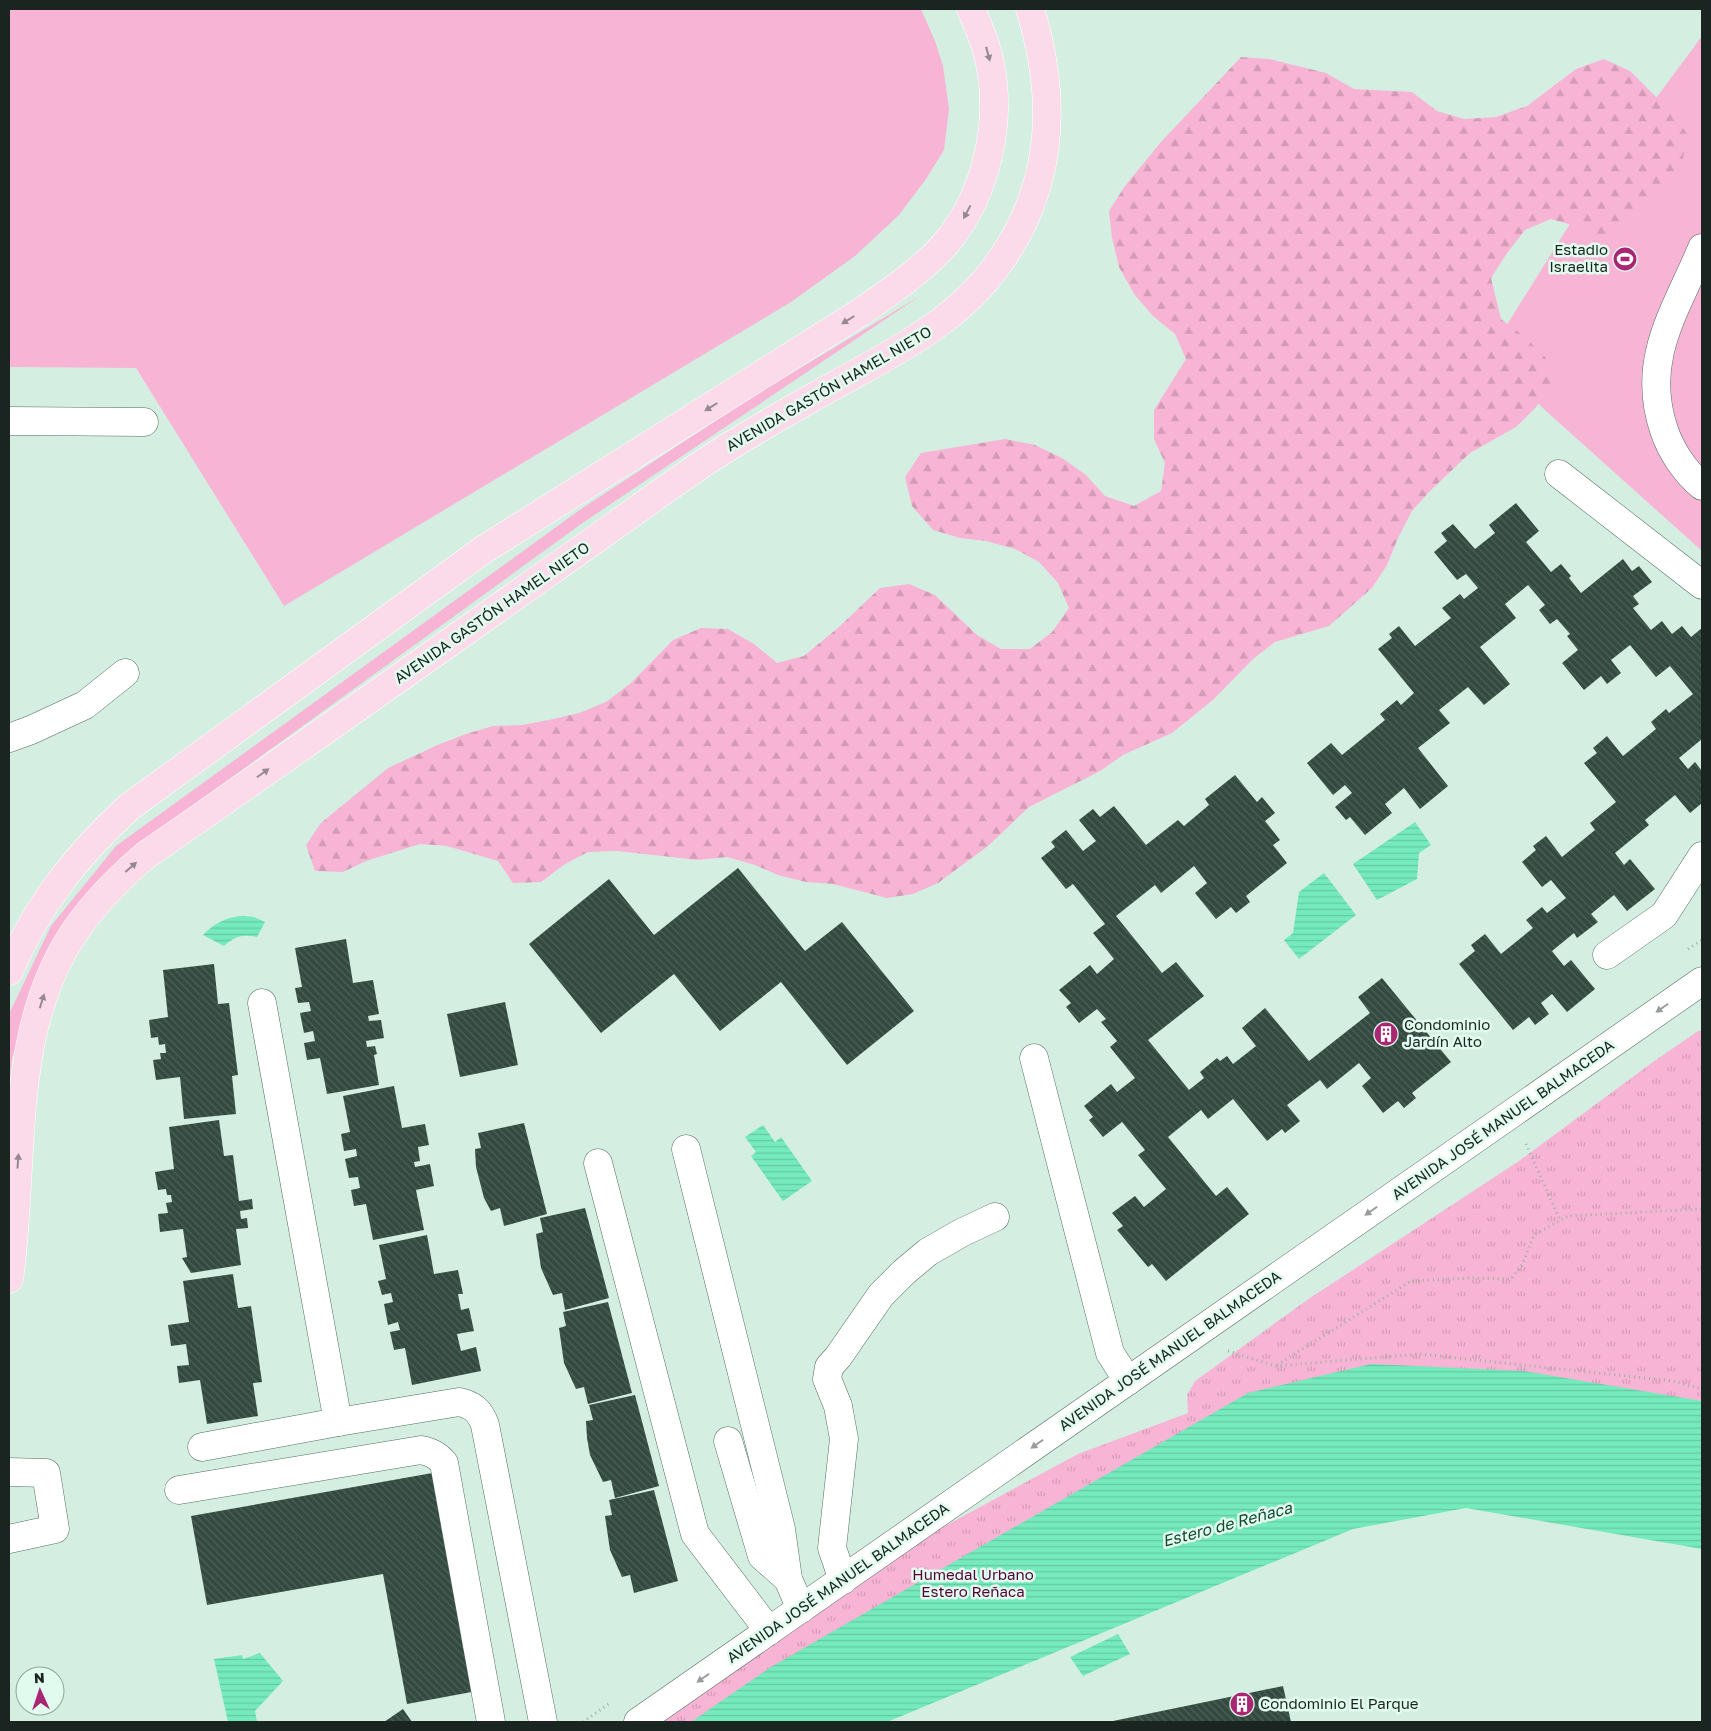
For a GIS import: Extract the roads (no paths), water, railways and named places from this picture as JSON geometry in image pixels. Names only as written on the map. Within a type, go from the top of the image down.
[{"type":"main road","points":[[9,971],[20,945],[44,904],[64,876],[97,836],[129,807],[483,550],[861,312],[902,284],[925,264],[946,242],[963,218],[977,192],[986,165],[994,110],[994,85],[982,33],[971,9]]},
{"type":"main road","name":"AVENIDA GASTÓN HAMEL NIETO","points":[[9,1280],[22,1107],[29,1053],[36,1020],[46,988],[60,957],[77,928],[97,902],[120,877],[146,855],[666,489],[768,423],[935,328],[977,290],[1001,261],[1020,228],[1034,196],[1042,163],[1047,129],[1048,94],[1038,35],[1030,9]]},
{"type":"street","points":[[1702,248],[1664,336],[1656,369],[1659,415],[1667,440],[1681,463],[1702,486]]},
{"type":"street","points":[[9,421],[144,422]]},
{"type":"street","points":[[1559,474],[1702,586]]},
{"type":"street","points":[[9,738],[85,705],[126,673]]},
{"type":"street","points":[[1607,955],[1664,916],[1702,856]]},
{"type":"street","name":"AVENIDA JOSÉ MANUEL BALMACEDA","points":[[638,1722],[1702,980]]},
{"type":"street","points":[[262,1003],[338,1422]]},
{"type":"street","points":[[1034,1058],[1110,1353],[1128,1381]]},
{"type":"street","points":[[686,1149],[781,1529],[788,1578],[801,1609]]},
{"type":"street","points":[[598,1163],[695,1534],[769,1632]]},
{"type":"street","points":[[843,1580],[832,1548],[844,1439],[838,1406],[827,1379],[829,1367],[881,1295],[904,1272],[928,1252],[944,1242],[995,1217]]},
{"type":"street","points":[[202,1447],[459,1402],[469,1404],[478,1410],[484,1425],[543,1722]]},
{"type":"street","points":[[728,1441],[762,1556],[788,1578]]},
{"type":"street","points":[[179,1490],[421,1450],[438,1456],[444,1462],[491,1722]]},
{"type":"street","points":[[9,1472],[46,1473],[55,1529],[9,1539]]},
{"type":"water","points":[[1415,822],[1431,845],[1419,853],[1417,879],[1377,900],[1353,864]]},
{"type":"water","points":[[1324,873],[1356,915],[1299,959],[1284,940],[1293,933],[1299,892]]},
{"type":"water","points":[[243,916],[254,917],[265,922],[257,937],[239,937],[224,946],[203,935],[221,921]]},
{"type":"water","points":[[763,1125],[775,1142],[781,1137],[812,1181],[783,1201],[751,1156],[756,1152],[745,1137]]},
{"type":"water","name":"Humedal Urbano Estero Reñaca","points":[[1371,1364],[1524,1371],[1702,1401],[1702,1549],[1466,1508],[1353,1529],[887,1722],[691,1722],[771,1667],[1248,1393]]},
{"type":"water","points":[[1118,1634],[1130,1654],[1083,1676],[1070,1657]]},
{"type":"water","points":[[260,1653],[283,1681],[255,1711],[257,1722],[228,1722],[214,1659],[242,1655],[243,1659]]},
{"type":"place","name":"Estadio Israelita","points":[[1625,259]]},
{"type":"place","name":"Condominio Jardín Alto","points":[[1386,1034]]},
{"type":"place","name":"Condominio El Parque","points":[[1242,1704]]},
{"type":"water label","name":"Estero de Reñaca","points":[[1227,1524]]}]
